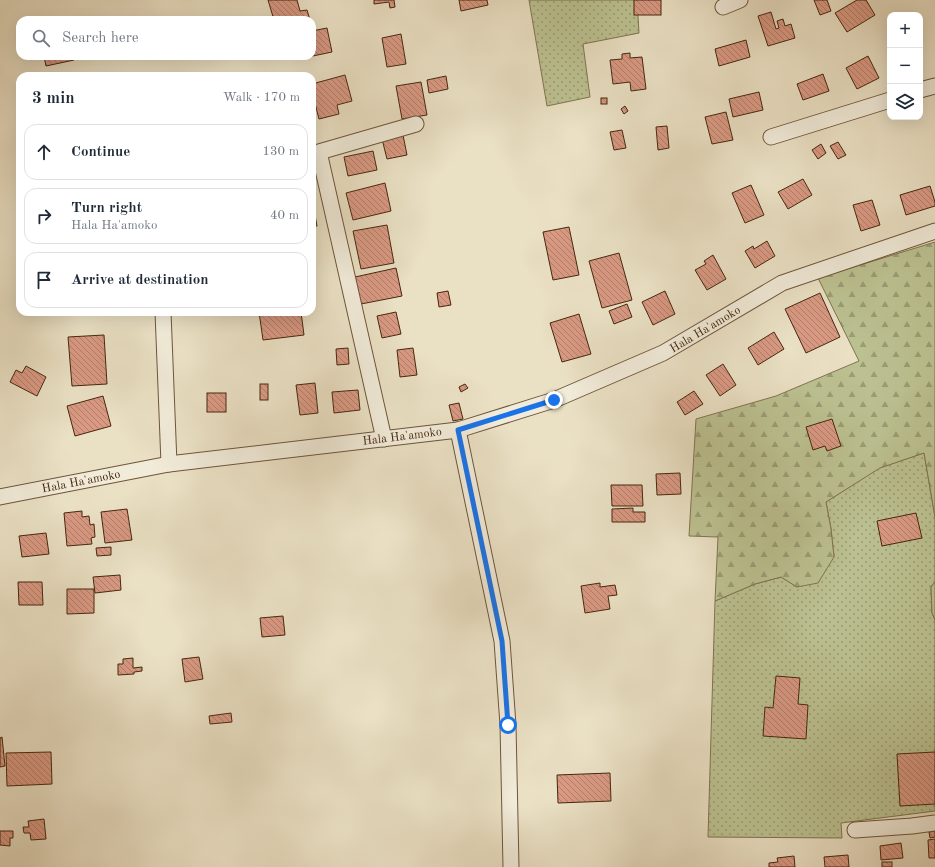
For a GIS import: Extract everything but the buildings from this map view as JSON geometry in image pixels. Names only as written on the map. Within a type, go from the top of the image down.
[{"type":"street","points":[[724,7],[740,0]]},
{"type":"street","points":[[923,89],[935,86]]},
{"type":"street","points":[[771,137],[887,101]]},
{"type":"street","points":[[384,438],[319,152],[416,124]]},
{"type":"street","name":"Hala Ha'amoko","points":[[0,497],[169,464],[458,430],[554,400],[663,353],[782,283],[935,231]]},
{"type":"street","points":[[163,316],[169,464]]},
{"type":"street","points":[[458,430],[502,641],[508,725],[511,867]]},
{"type":"street","points":[[855,830],[935,823]]},
{"type":"green space","points":[[529,0],[637,0],[639,33],[583,44],[590,97],[547,106]]},
{"type":"green space","points":[[935,242],[935,517],[924,453],[880,468],[826,502],[834,557],[818,583],[797,587],[781,577],[755,584],[715,601],[718,537],[689,536],[696,419],[776,396],[859,361],[818,278]]},
{"type":"green space","points":[[924,453],[935,517],[935,582],[931,587],[932,613],[935,620],[935,811],[841,823],[842,838],[708,837],[715,601],[755,584],[781,577],[797,587],[834,557],[826,502],[879,468]]},
{"type":"green space","points":[[935,582],[935,620],[932,613],[931,587]]},
{"type":"route","points":[[508,725],[502,641],[458,430],[554,400]]}]
